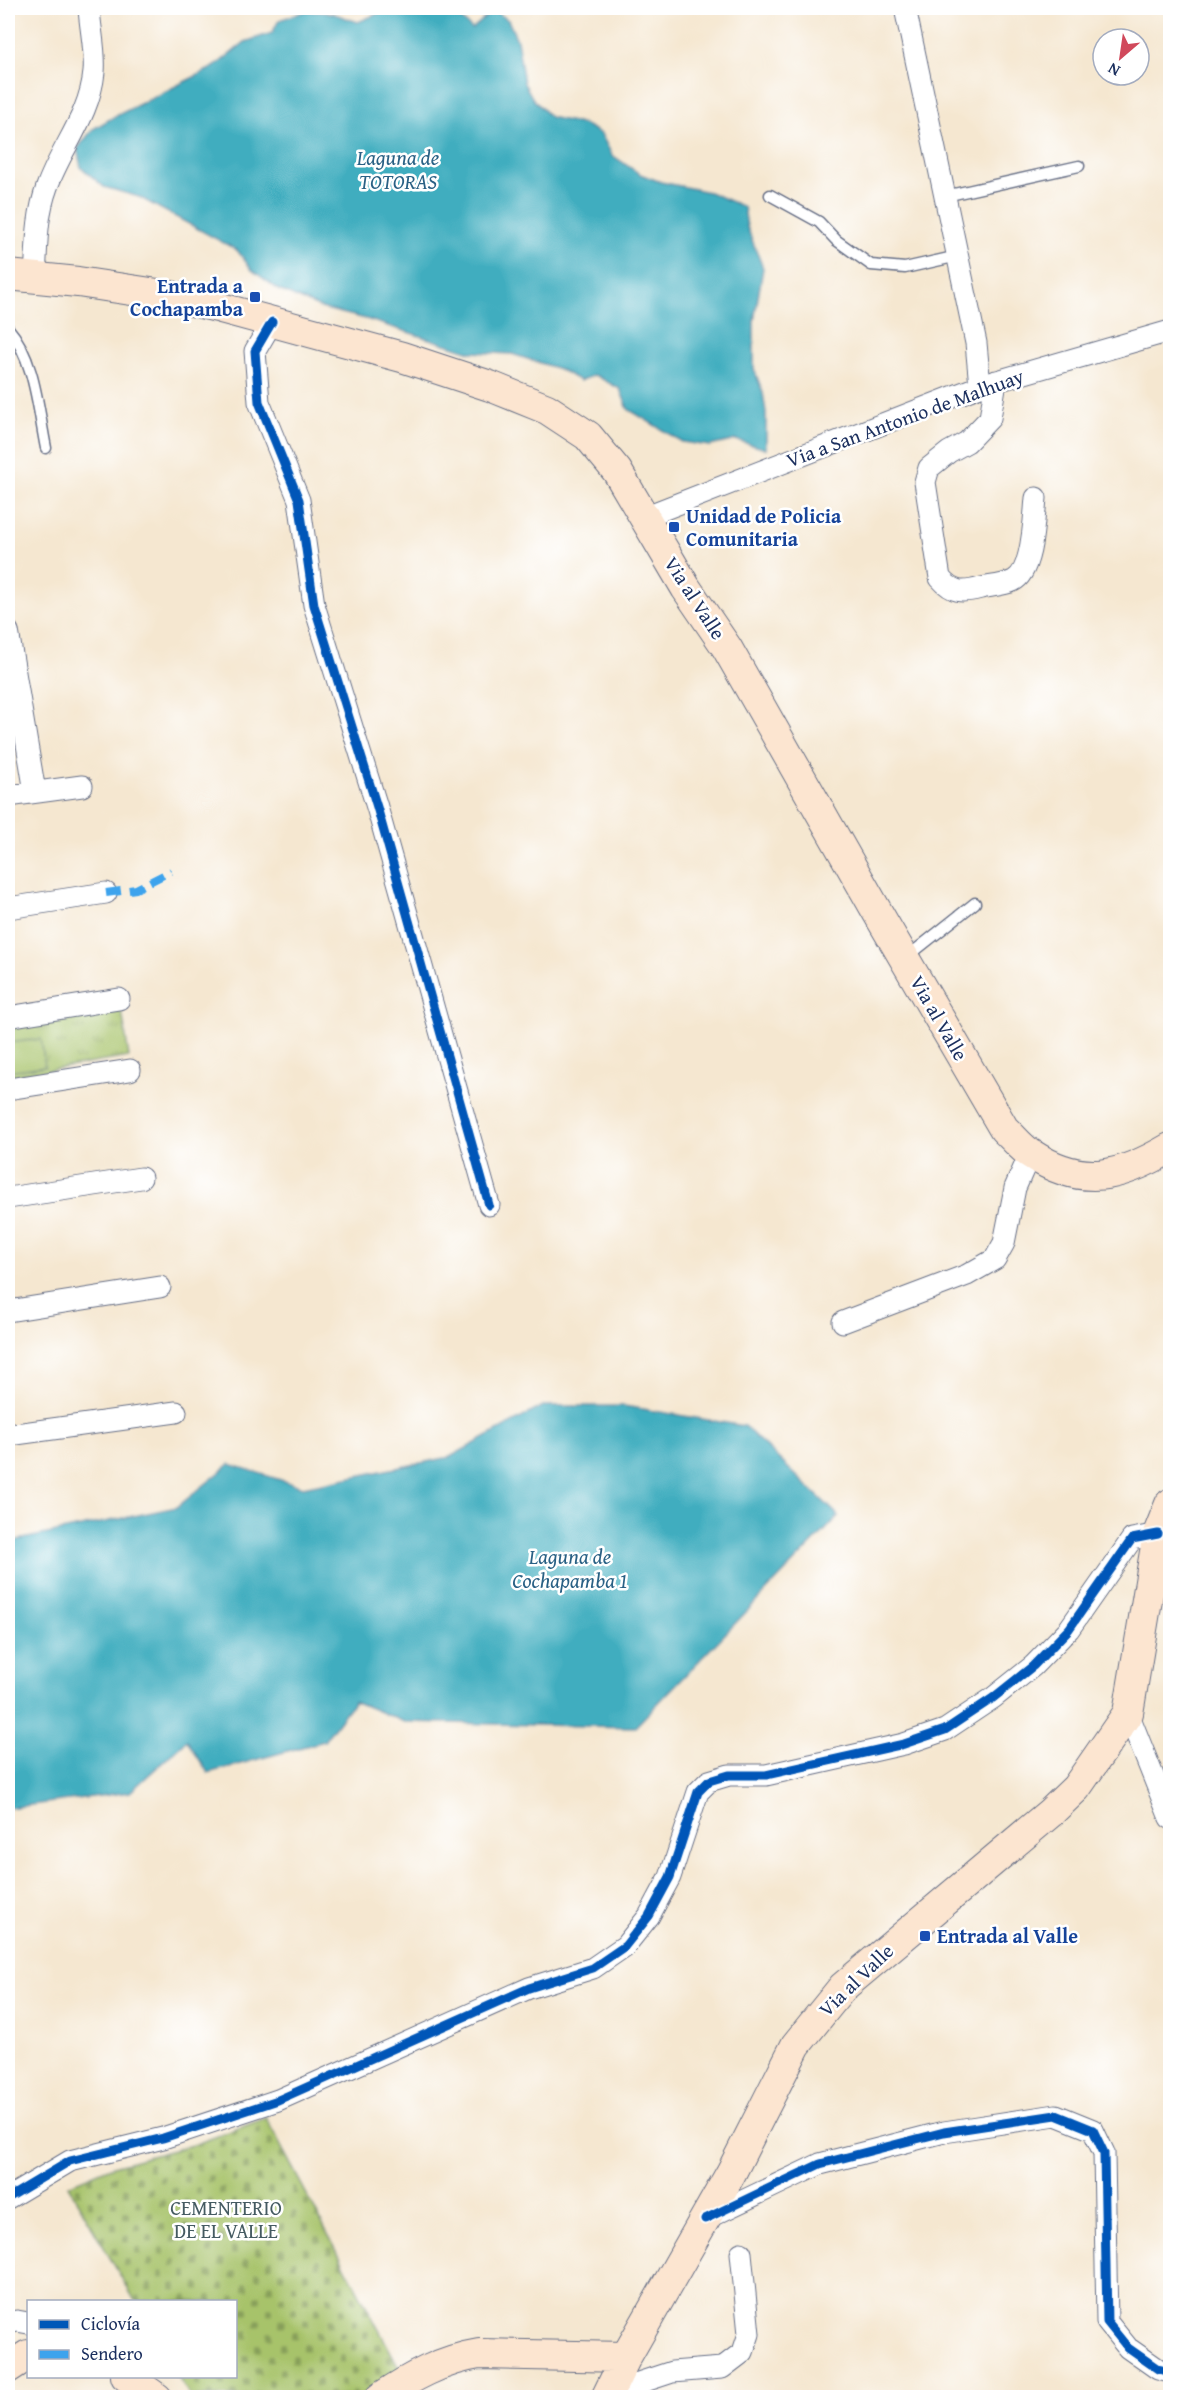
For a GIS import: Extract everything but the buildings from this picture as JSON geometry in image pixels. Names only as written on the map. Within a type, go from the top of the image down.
[{"type":"main road","name":"Via al Valle","points":[[19,281],[78,282],[171,296],[402,357],[490,386],[547,409],[588,436],[617,471],[686,588],[727,648],[1004,1129],[1030,1154],[1064,1171],[1100,1176],[1140,1166],[1170,1148]]},
{"type":"main road","name":"Via al Valle","points":[[607,2395],[626,2357],[705,2219],[796,2045],[817,2017],[843,1987],[1050,1813],[1076,1788],[1128,1713],[1158,1534],[1170,1504]]},
{"type":"main road","points":[[380,2397],[410,2378],[461,2357],[479,2354],[626,2357]]},
{"type":"main road","points":[[8,2368],[27,2356]]},
{"type":"main road","points":[[129,2378],[157,2397]]},
{"type":"street","points":[[19,281],[47,186],[78,125],[95,71],[88,8]]},
{"type":"street","points":[[905,8],[976,344],[988,384],[990,418],[967,442],[949,452],[929,468],[925,482],[940,578],[949,589],[966,592],[1015,580],[1024,569],[1031,544],[1036,498]]},
{"type":"street","points":[[272,322],[255,351],[259,402],[300,500],[314,605],[377,807],[489,1205]]},
{"type":"street","name":"Via a San Antonio de Malhuay","points":[[644,517],[988,384],[1170,331]]},
{"type":"street","points":[[8,631],[35,792]]},
{"type":"street","points":[[8,796],[82,786]]},
{"type":"street","points":[[8,908],[106,893]]},
{"type":"street","points":[[8,1017],[119,999]]},
{"type":"street","points":[[8,1089],[130,1070]]},
{"type":"street","points":[[843,1322],[968,1275],[995,1259],[1004,1243],[1015,1188],[1030,1154]]},
{"type":"street","points":[[8,1198],[141,1178]]},
{"type":"street","points":[[8,1311],[160,1287]]},
{"type":"street","points":[[8,1432],[16,1434],[176,1412]]},
{"type":"street","points":[[8,2198],[70,2161],[164,2138],[278,2100],[529,1988],[593,1968],[625,1946],[649,1916],[670,1877],[698,1792],[709,1781],[729,1775],[766,1775],[904,1744],[945,1730],[993,1698],[1033,1666],[1069,1629],[1132,1539],[1158,1534]]},
{"type":"street","points":[[1128,1713],[1170,1818]]},
{"type":"street","points":[[705,2219],[820,2164],[944,2132],[1056,2115],[1093,2130],[1104,2153],[1107,2322],[1128,2348],[1158,2369],[1170,2372]]},
{"type":"street","points":[[607,2395],[672,2372],[722,2368],[743,2352],[749,2334],[741,2253]]},
{"type":"street","points":[[8,2323],[17,2321],[27,2323]]},
{"type":"lane","points":[[945,196],[1079,166]]},
{"type":"lane","points":[[771,195],[819,222],[836,240],[871,265],[905,268],[958,256]]},
{"type":"lane","points":[[8,328],[21,348],[28,366],[46,448]]},
{"type":"lane","points":[[905,960],[975,903]]},
{"type":"green space","points":[[122,1011],[129,1057],[8,1077],[8,1029]]},
{"type":"green space","points":[[41,1039],[45,1066],[8,1071],[8,1043]]},
{"type":"green space","name":"CEMENTERIO DE EL VALLE","points":[[266,2118],[402,2373],[368,2397],[190,2397],[179,2378],[237,2378],[237,2300],[134,2300],[68,2185],[113,2166],[196,2144]]},
{"type":"water","name":"Laguna de TOTORAS","points":[[391,8],[450,8],[472,29],[494,10],[508,20],[517,40],[524,83],[533,99],[550,117],[585,125],[601,134],[612,155],[640,174],[661,182],[709,192],[744,207],[747,227],[763,268],[754,321],[754,369],[763,393],[766,412],[766,449],[736,440],[710,446],[682,442],[628,409],[620,389],[595,375],[580,381],[559,369],[512,354],[471,352],[366,319],[321,308],[279,290],[252,270],[237,250],[139,197],[104,187],[81,167],[77,149],[93,129],[214,67],[245,42],[272,33],[279,20],[306,11],[332,13],[358,22]]},
{"type":"water","name":"Laguna de Cochapamba 1","points":[[543,1406],[624,1406],[744,1426],[839,1516],[635,1727],[404,1722],[354,1701],[324,1741],[208,1773],[187,1740],[130,1792],[8,1808],[8,1542],[177,1507],[230,1464],[303,1487],[450,1457]]},
{"type":"marked path","points":[[106,893],[136,889],[171,871]]},
{"type":"cycle path","points":[[272,322],[255,351],[259,402],[299,500],[314,605],[377,807],[489,1205]]},
{"type":"cycle path","points":[[8,2198],[70,2161],[163,2138],[278,2100],[529,1988],[593,1968],[625,1946],[649,1916],[670,1877],[698,1792],[709,1781],[729,1775],[766,1775],[904,1744],[945,1730],[993,1698],[1033,1666],[1069,1629],[1132,1539],[1158,1534]]},
{"type":"cycle path","points":[[705,2219],[820,2164],[944,2132],[1056,2115],[1093,2130],[1104,2153],[1107,2322],[1128,2348],[1158,2369],[1170,2372]]},
{"type":"place","name":"Entrada a Cochapamba","points":[[255,297]]},
{"type":"place","name":"Unidad de Policia Comunitaria","points":[[674,527]]},
{"type":"place","name":"Entrada al Valle","points":[[925,1936]]}]
